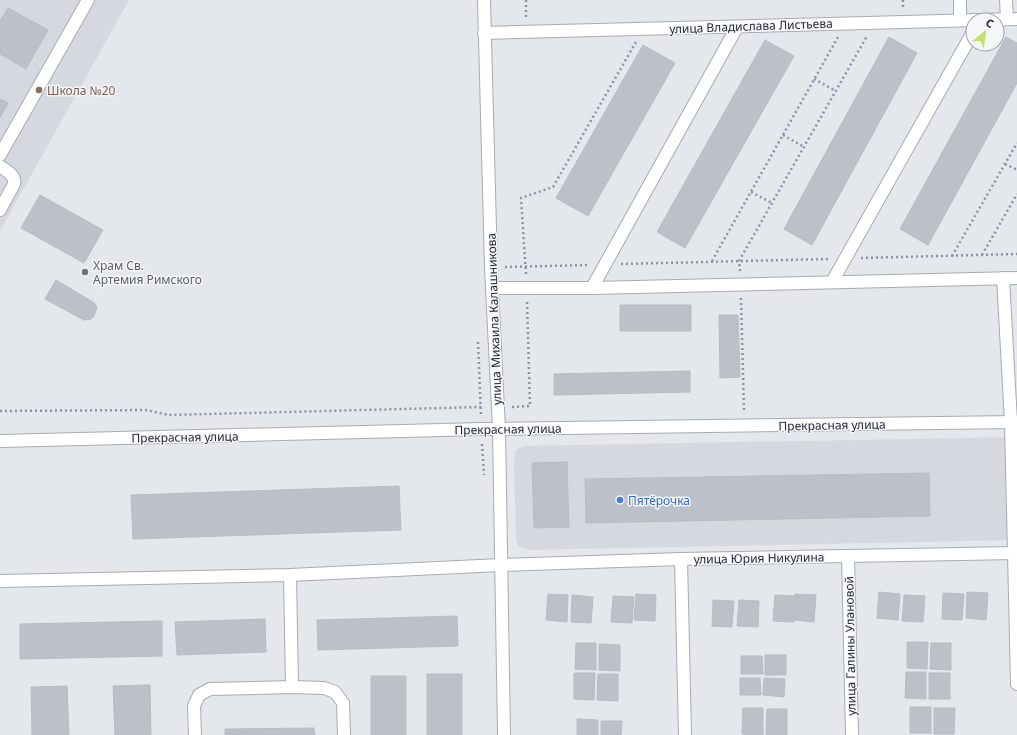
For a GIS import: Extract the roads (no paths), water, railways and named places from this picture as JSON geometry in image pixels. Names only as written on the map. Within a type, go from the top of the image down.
[{"type":"street","points":[[0,155],[88,0]]},
{"type":"street","name":"улица Михаила Калашникова","points":[[484,0],[492,288],[498,407],[504,735]]},
{"type":"street","points":[[960,0],[960,20]]},
{"type":"street","points":[[1006,0],[1012,19]]},
{"type":"street","name":"улица Владислава Листьева","points":[[484,33],[965,20]]},
{"type":"street","points":[[592,288],[737,27]]},
{"type":"street","points":[[832,282],[965,46]]},
{"type":"street","points":[[0,166],[12,175],[15,180],[0,210]]},
{"type":"street","points":[[1003,278],[1014,422],[1017,684]]},
{"type":"street","points":[[492,288],[592,288],[1017,278]]},
{"type":"street","name":"Прекрасная улица","points":[[0,441],[482,429],[1014,422]]},
{"type":"street","name":"улица Юрия Никулина","points":[[0,581],[290,575],[501,565],[681,559],[1016,553]]},
{"type":"street","name":"улица Галины Улановой","points":[[848,556],[852,735]]},
{"type":"street","points":[[681,559],[685,735]]},
{"type":"street","points":[[290,575],[292,687]]},
{"type":"street","points":[[194,735],[194,706],[199,695],[210,689],[292,687],[324,688],[335,692],[343,703],[344,735]]},
{"type":"place","name":"Школа №20","points":[[39,90]]},
{"type":"place","name":"Храм Св. Артемия Римского","points":[[85,272]]},
{"type":"place","name":"Пятёрочка","points":[[620,500]]}]
